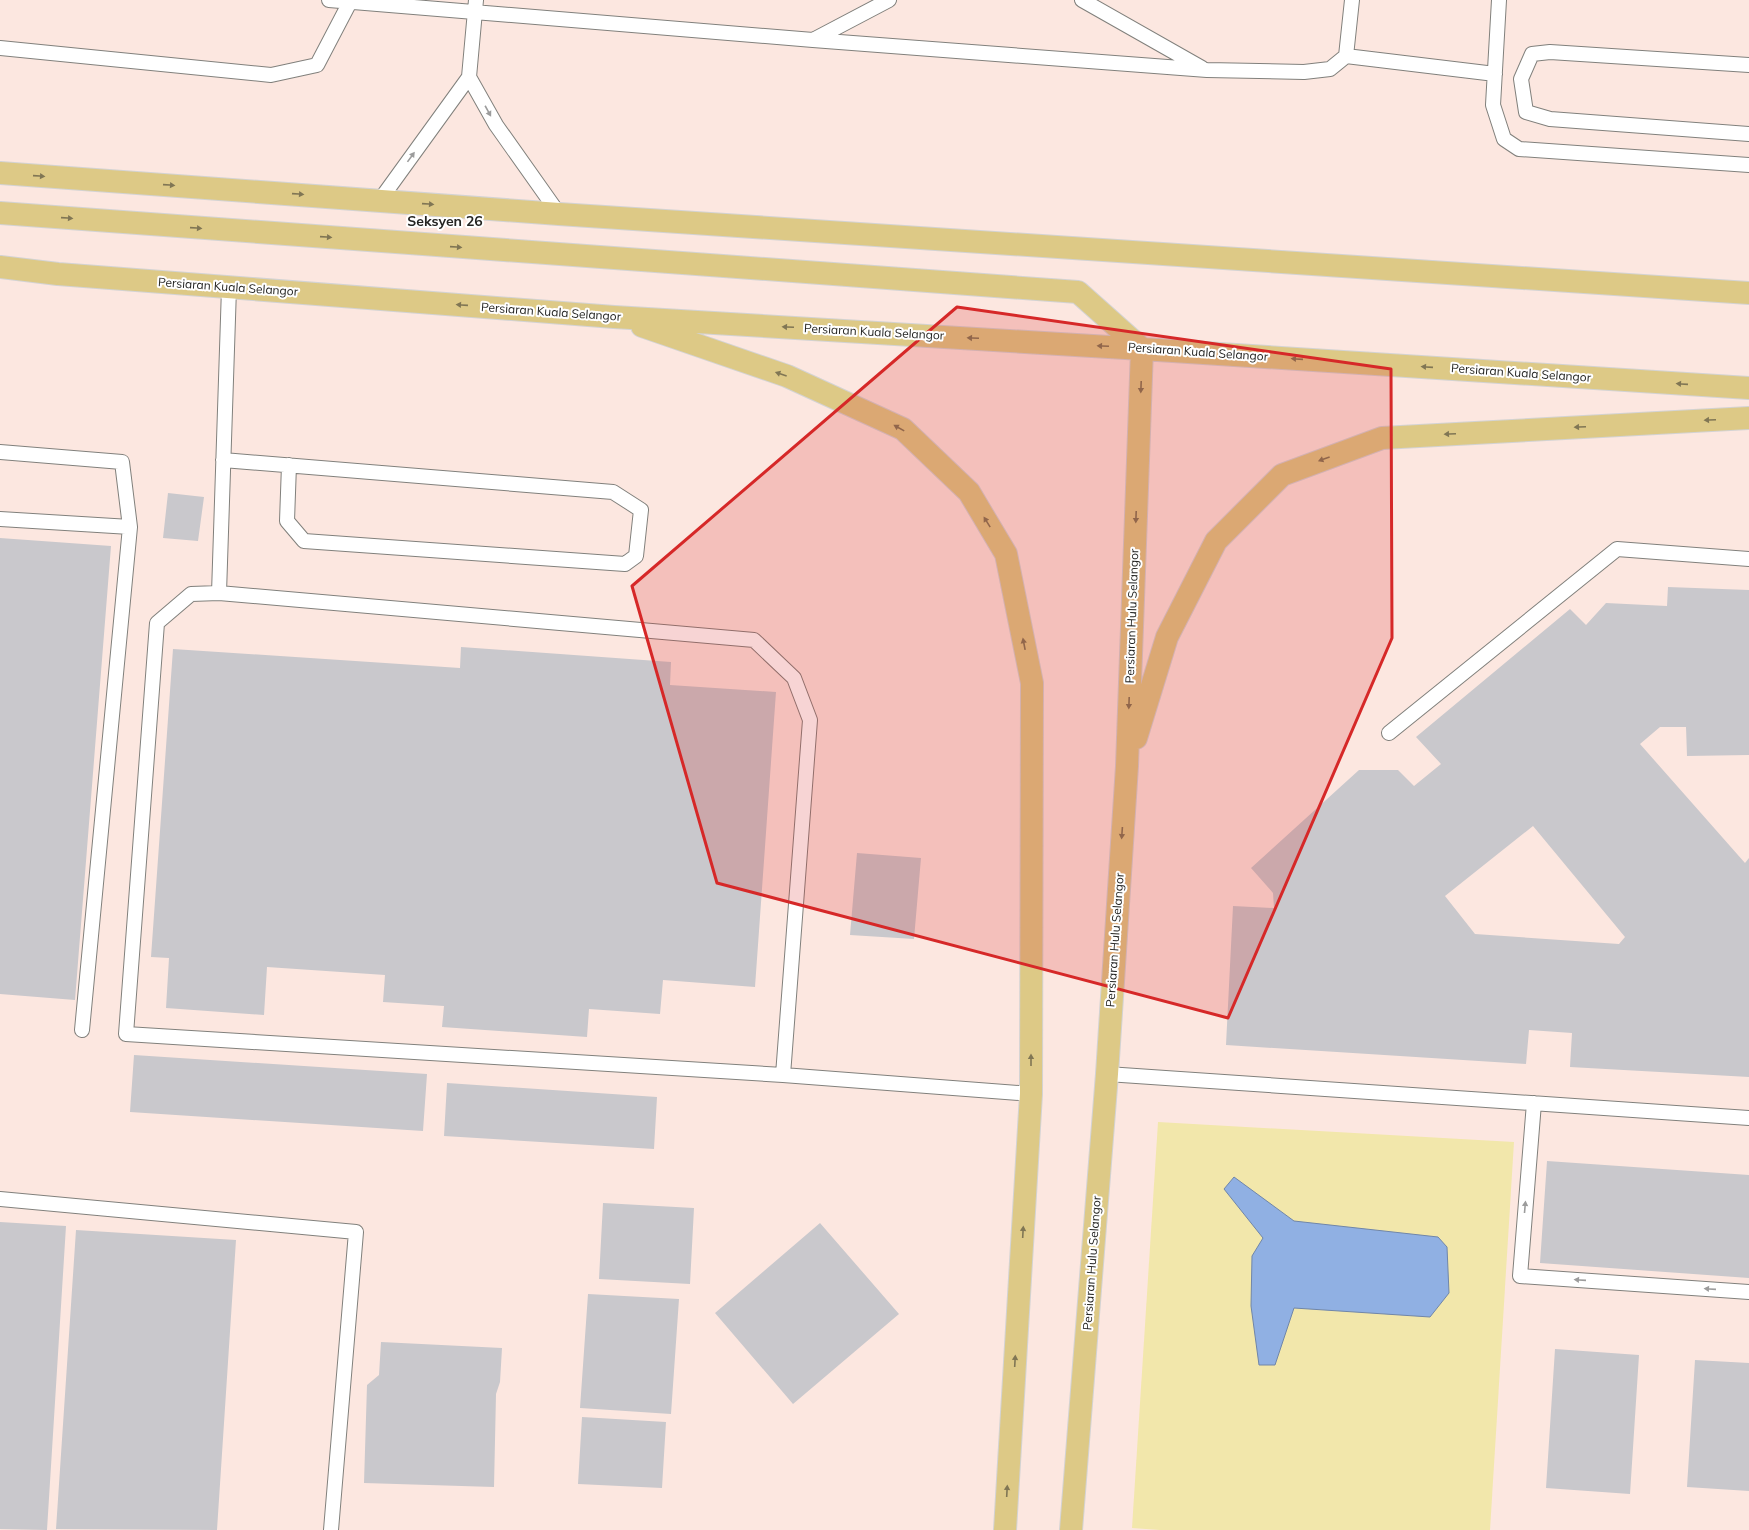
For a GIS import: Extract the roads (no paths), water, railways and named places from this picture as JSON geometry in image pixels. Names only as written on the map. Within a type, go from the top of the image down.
[{"type":"main road","points":[[0,173],[559,214],[1749,293]]},
{"type":"main road","points":[[0,213],[1078,292],[1142,348]]},
{"type":"main road","name":"Persiaran Kuala Selangor","points":[[0,267],[58,274],[229,288],[614,317],[1142,348],[1749,388]]},
{"type":"main road","points":[[614,317],[787,376],[903,429],[969,492],[1006,554],[1032,683],[1031,1094],[1005,1530]]},
{"type":"main road","name":"Persiaran Hulu Selangor","points":[[1071,1530],[1106,1074],[1127,766],[1142,348]]},
{"type":"main road","points":[[1127,766],[1167,637],[1216,541],[1282,475],[1382,438],[1749,418]]},
{"type":"lane","points":[[329,0],[476,7],[813,40],[1206,70],[1304,72],[1330,69],[1346,56],[1352,0]]},
{"type":"lane","points":[[813,40],[889,0]]},
{"type":"lane","points":[[1082,0],[1206,70]]},
{"type":"lane","points":[[1499,0],[1493,104],[1504,139],[1519,149],[1749,166]]},
{"type":"lane","points":[[0,48],[271,75],[317,65],[351,1]]},
{"type":"lane","points":[[380,200],[469,77],[476,7]]},
{"type":"lane","points":[[1749,65],[1550,52],[1532,54],[1521,79],[1526,112],[1550,119],[1749,134]]},
{"type":"lane","points":[[1346,56],[1494,74]]},
{"type":"lane","points":[[469,77],[496,125],[559,214]]},
{"type":"lane","points":[[219,593],[229,288]]},
{"type":"lane","points":[[0,452],[122,462],[130,527],[82,1030]]},
{"type":"lane","points":[[223,460],[613,492],[641,510],[636,556],[625,564],[304,541],[287,521],[289,466]]},
{"type":"lane","points":[[0,519],[130,527]]},
{"type":"lane","points":[[1389,734],[1617,549],[1749,559]]},
{"type":"lane","points":[[783,1075],[810,720],[794,678],[754,640],[219,593],[192,594],[157,623],[126,1034],[783,1075],[1031,1094]]},
{"type":"lane","points":[[1106,1074],[1749,1118]]},
{"type":"lane","points":[[1534,1103],[1520,1276],[1749,1292]]},
{"type":"lane","points":[[0,1199],[356,1232],[331,1530]]},
{"type":"water","points":[[1234,1177],[1294,1221],[1438,1237],[1447,1247],[1449,1293],[1430,1317],[1294,1308],[1275,1365],[1259,1365],[1251,1306],[1252,1256],[1263,1238],[1224,1189]]},
{"type":"district","name":"Seksyen 26","points":[[445,221]]}]
